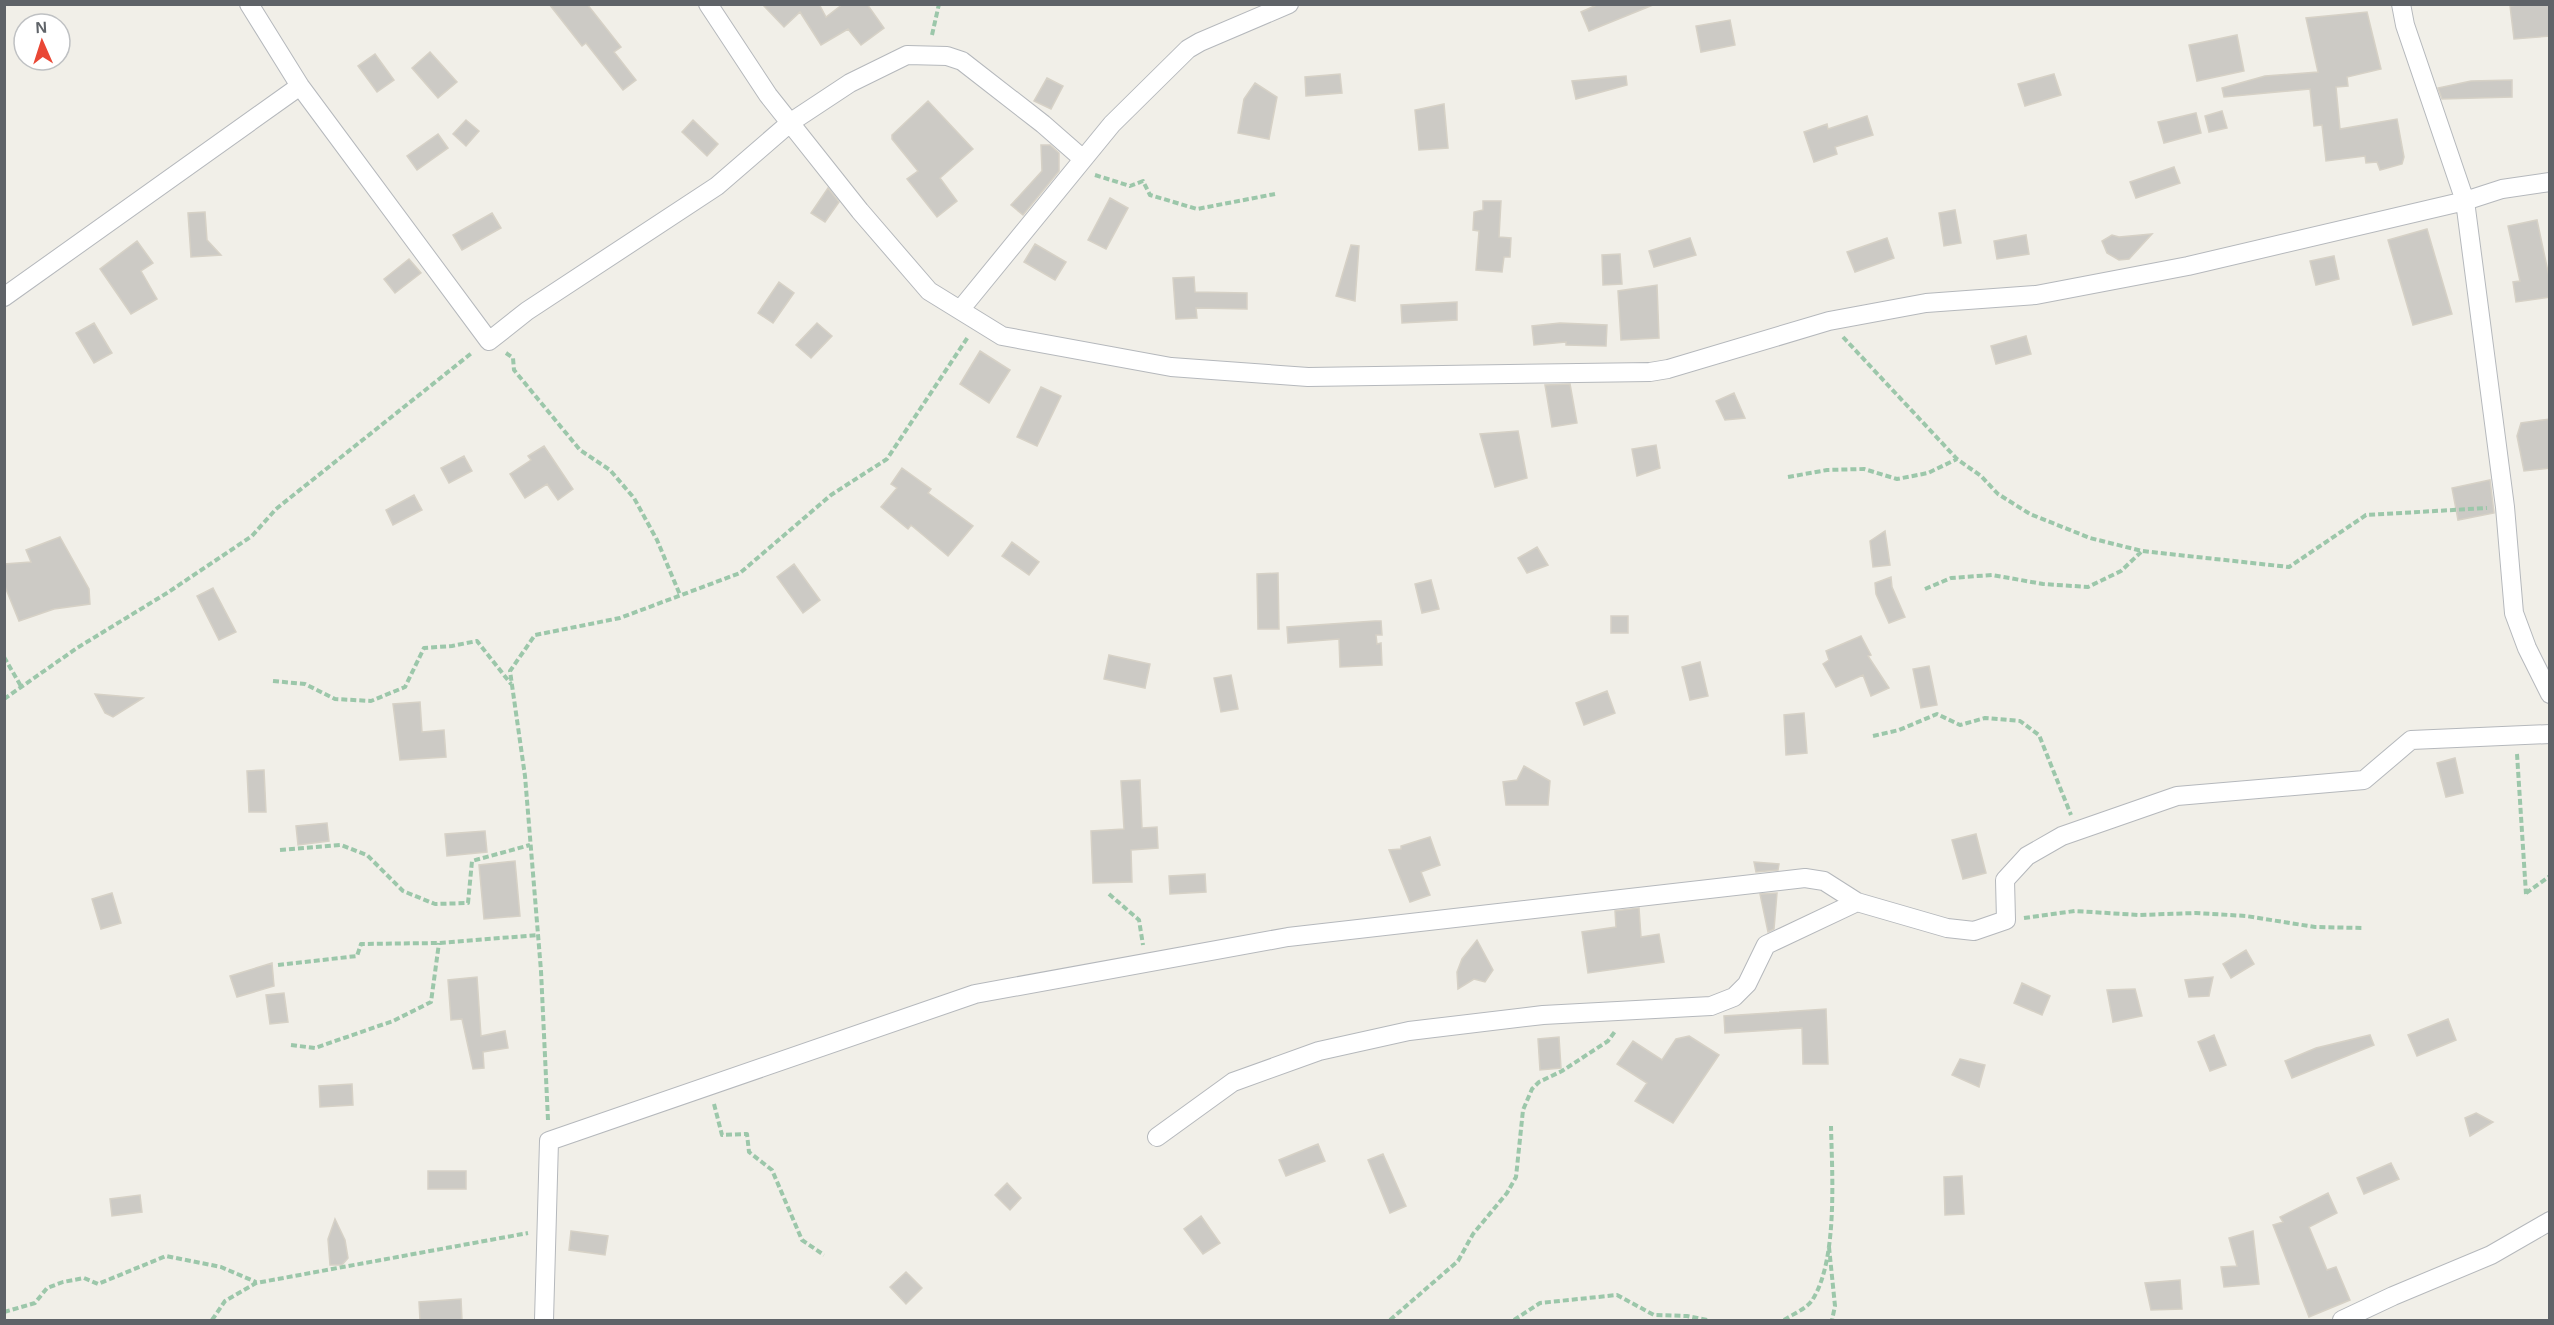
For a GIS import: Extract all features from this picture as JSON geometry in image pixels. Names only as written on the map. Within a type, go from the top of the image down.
[{"type":"street","points":[[249,4],[300,86],[489,340],[527,311],[717,186],[791,122],[850,82],[907,55],[946,56],[962,61],[1043,124],[1078,165]]},
{"type":"street","points":[[708,4],[768,95],[860,211],[929,291],[1002,336],[1171,367],[1308,377],[1650,372],[1668,369],[1828,321],[1926,303],[2036,295],[2188,267],[2466,201],[2502,189],[2550,182]]},
{"type":"street","points":[[960,310],[1112,124],[1188,50],[1200,42],[1289,4]]},
{"type":"street","points":[[2401,4],[2405,25],[2466,201],[2505,507],[2514,613],[2527,648],[2550,694]]},
{"type":"street","points":[[4,297],[300,86]]},
{"type":"street","points":[[544,1320],[549,1142],[975,994],[1288,937],[1805,878],[1824,881],[1857,902],[1947,928],[1974,931],[2006,920],[2005,880],[2027,856],[2062,836],[2177,796],[2364,780],[2411,740],[2550,734]]},
{"type":"street","points":[[1157,1137],[1233,1082],[1319,1051],[1409,1031],[1543,1015],[1711,1006],[1734,997],[1747,984],[1766,945],[1857,902]]},
{"type":"street","points":[[2342,1320],[2491,1255],[2550,1221]]},
{"type":"path","points":[[907,55],[933,35],[939,4]]},
{"type":"path","points":[[1078,165],[1130,186],[1143,182],[1150,195],[1197,209],[1275,194]]},
{"type":"path","points":[[549,1142],[538,934],[525,776],[510,671],[535,635],[620,618],[740,573],[831,495],[887,459],[978,321]]},
{"type":"path","points":[[1828,321],[1957,459],[1981,476],[1998,494],[2030,514],[2090,538],[2142,551],[2289,567],[2366,515],[2505,507]]},
{"type":"path","points":[[4,699],[77,648],[167,593],[252,536],[276,509],[489,340],[513,358],[514,370],[580,450],[610,470],[634,498],[657,540],[680,595]]},
{"type":"path","points":[[1788,477],[1827,470],[1864,469],[1897,479],[1928,473],[1957,459]]},
{"type":"path","points":[[1925,589],[1950,578],[1992,575],[2043,584],[2088,586],[2121,571],[2142,551]]},
{"type":"path","points":[[273,681],[305,684],[335,699],[371,701],[405,687],[424,648],[477,641],[512,685]]},
{"type":"path","points":[[4,657],[22,688]]},
{"type":"path","points":[[1873,736],[1899,730],[1937,714],[1960,725],[1985,718],[2019,722],[2039,735],[2070,813],[2082,830]]},
{"type":"path","points":[[2517,735],[2517,785],[2526,894],[2550,876]]},
{"type":"path","points":[[280,850],[341,845],[367,855],[403,891],[435,904],[468,903],[472,861],[530,845]]},
{"type":"path","points":[[1109,894],[1139,920],[1142,943],[1150,961]]},
{"type":"path","points":[[2006,920],[2075,911],[2139,915],[2196,913],[2247,916],[2315,927],[2364,928]]},
{"type":"path","points":[[278,965],[357,956],[361,944],[439,943],[538,934]]},
{"type":"path","points":[[291,1045],[315,1048],[393,1021],[431,1002],[439,943]]},
{"type":"path","points":[[1390,1320],[1458,1262],[1473,1234],[1507,1193],[1516,1177],[1523,1110],[1532,1089],[1539,1082],[1562,1071],[1608,1041],[1631,1010]]},
{"type":"path","points":[[709,1086],[722,1135],[747,1134],[749,1152],[772,1170],[802,1240],[824,1255]]},
{"type":"path","points":[[1784,1320],[1812,1301],[1824,1277],[1831,1218],[1831,1126]]},
{"type":"path","points":[[212,1320],[225,1301],[256,1283],[547,1230]]},
{"type":"path","points":[[1828,1240],[1835,1306],[1832,1320]]},
{"type":"path","points":[[4,1312],[35,1303],[47,1288],[55,1285],[84,1278],[98,1284],[166,1256],[221,1267],[256,1283]]},
{"type":"path","points":[[1514,1320],[1540,1303],[1617,1295],[1654,1315],[1707,1320]]},
{"type":"building","points":[[549,4],[587,4],[621,47],[614,52],[636,80],[623,90],[586,43],[582,46]]},
{"type":"building","points":[[762,4],[819,4],[826,17],[843,4],[867,4],[884,28],[861,45],[848,29],[821,45],[800,12],[784,27]]},
{"type":"building","points":[[1599,4],[1653,5],[1589,31],[1581,12]]},
{"type":"building","points":[[2550,4],[2550,36],[2514,39],[2510,6]]},
{"type":"building","points":[[2367,12],[2381,69],[2347,77],[2348,86],[2336,87],[2340,129],[2397,119],[2404,157],[2402,164],[2380,170],[2377,162],[2366,163],[2365,156],[2326,161],[2322,125],[2314,126],[2310,89],[2224,97],[2222,88],[2265,76],[2318,72],[2306,18]]},
{"type":"building","points":[[1730,20],[1735,45],[1701,52],[1696,26]]},
{"type":"building","points":[[2237,35],[2244,71],[2197,81],[2189,45]]},
{"type":"building","points":[[430,52],[457,82],[438,98],[412,68]]},
{"type":"building","points":[[375,54],[394,80],[377,92],[358,66]]},
{"type":"building","points":[[1340,74],[1342,93],[1306,96],[1305,77]]},
{"type":"building","points":[[2054,74],[2061,95],[2025,106],[2018,84]]},
{"type":"building","points":[[1626,76],[1627,85],[1576,99],[1572,81]]},
{"type":"building","points":[[1047,78],[1063,86],[1051,109],[1034,101]]},
{"type":"building","points":[[2512,80],[2512,97],[2442,99],[2438,88],[2471,81]]},
{"type":"building","points":[[1255,83],[1277,97],[1269,139],[1238,133],[1244,99]]},
{"type":"building","points":[[928,101],[973,149],[940,178],[957,201],[937,217],[907,179],[918,171],[892,139],[892,135]]},
{"type":"building","points":[[1444,104],[1448,148],[1419,150],[1415,110]]},
{"type":"building","points":[[2222,111],[2227,128],[2209,132],[2205,116]]},
{"type":"building","points":[[2196,113],[2201,133],[2164,143],[2158,122]]},
{"type":"building","points":[[1867,116],[1873,135],[1835,147],[1837,154],[1814,162],[1804,132],[1827,124],[1828,129]]},
{"type":"building","points":[[466,120],[479,131],[466,146],[453,134]]},
{"type":"building","points":[[693,120],[718,144],[707,156],[682,132]]},
{"type":"building","points":[[438,134],[448,148],[417,170],[407,156]]},
{"type":"building","points":[[1041,145],[1050,145],[1059,153],[1059,171],[1023,215],[1011,205],[1042,171]]},
{"type":"building","points":[[2174,167],[2180,183],[2136,198],[2130,182]]},
{"type":"building","points":[[828,188],[839,202],[825,222],[811,213]]},
{"type":"building","points":[[1110,198],[1128,208],[1106,249],[1088,240]]},
{"type":"building","points":[[1483,201],[1501,201],[1499,237],[1511,238],[1510,257],[1504,257],[1502,272],[1476,270],[1479,231],[1473,230],[1474,212],[1483,210]]},
{"type":"building","points":[[1955,210],[1961,243],[1944,246],[1939,213]]},
{"type":"building","points":[[205,212],[207,240],[221,255],[191,257],[188,213]]},
{"type":"building","points":[[492,213],[501,228],[462,250],[453,235]]},
{"type":"building","points":[[2537,220],[2550,281],[2550,297],[2516,302],[2513,282],[2520,281],[2508,226]]},
{"type":"building","points":[[2427,229],[2452,314],[2413,325],[2388,240]]},
{"type":"building","points":[[2152,234],[2129,259],[2119,260],[2107,253],[2102,241],[2112,235],[2119,237]]},
{"type":"building","points":[[2026,235],[2029,254],[1997,259],[1994,241]]},
{"type":"building","points":[[1690,238],[1696,255],[1654,267],[1649,251]]},
{"type":"building","points":[[1887,238],[1894,258],[1855,272],[1847,252]]},
{"type":"building","points":[[137,241],[153,263],[141,271],[157,299],[131,314],[100,269]]},
{"type":"building","points":[[1035,244],[1066,262],[1055,280],[1024,262]]},
{"type":"building","points":[[1351,245],[1359,246],[1355,301],[1336,296]]},
{"type":"building","points":[[1620,254],[1622,284],[1603,285],[1602,255]]},
{"type":"building","points":[[2334,256],[2339,279],[2316,285],[2310,261]]},
{"type":"building","points":[[409,259],[421,273],[395,293],[384,279]]},
{"type":"building","points":[[1194,277],[1195,292],[1247,293],[1247,309],[1196,308],[1197,318],[1176,319],[1173,278]]},
{"type":"building","points":[[779,282],[794,293],[773,323],[758,313]]},
{"type":"building","points":[[1657,285],[1659,338],[1621,340],[1618,291]]},
{"type":"building","points":[[1457,302],[1457,320],[1402,323],[1401,305]]},
{"type":"building","points":[[94,323],[112,353],[94,363],[76,333]]},
{"type":"building","points":[[817,323],[832,336],[811,358],[796,345]]},
{"type":"building","points":[[1560,323],[1607,325],[1606,346],[1566,345],[1566,342],[1534,345],[1532,326]]},
{"type":"building","points":[[2026,336],[2031,354],[1996,364],[1991,346]]},
{"type":"building","points":[[980,351],[1010,370],[989,403],[960,384]]},
{"type":"building","points":[[1570,384],[1577,423],[1552,427],[1545,385]]},
{"type":"building","points":[[1041,387],[1061,396],[1037,446],[1017,437]]},
{"type":"building","points":[[1734,393],[1745,418],[1725,420],[1716,401]]},
{"type":"building","points":[[2550,419],[2550,468],[2524,471],[2517,436],[2521,423]]},
{"type":"building","points":[[1518,431],[1527,478],[1495,487],[1480,434]]},
{"type":"building","points":[[1656,445],[1660,468],[1637,476],[1632,449]]},
{"type":"building","points":[[544,446],[573,489],[558,500],[547,484],[525,498],[510,474],[531,460],[528,456]]},
{"type":"building","points":[[464,456],[472,471],[449,483],[441,468]]},
{"type":"building","points":[[902,468],[931,489],[928,493],[973,526],[948,556],[911,525],[908,529],[881,507],[897,488],[891,484]]},
{"type":"building","points":[[2490,480],[2494,513],[2458,520],[2452,488]]},
{"type":"building","points":[[414,495],[422,510],[393,525],[386,510]]},
{"type":"building","points":[[1885,531],[1890,565],[1873,567],[1870,541]]},
{"type":"building","points":[[60,537],[89,589],[90,604],[54,609],[19,621],[4,584],[4,564],[31,562],[26,550]]},
{"type":"building","points":[[1012,542],[1039,562],[1029,575],[1002,556]]},
{"type":"building","points":[[1537,547],[1548,565],[1527,573],[1518,558]]},
{"type":"building","points":[[794,564],[820,600],[803,613],[777,577]]},
{"type":"building","points":[[1278,573],[1279,629],[1258,629],[1257,574]]},
{"type":"building","points":[[1891,577],[1892,587],[1905,617],[1889,623],[1876,594],[1875,583]]},
{"type":"building","points":[[1431,580],[1439,609],[1422,613],[1415,584]]},
{"type":"building","points":[[213,588],[236,632],[219,640],[197,596]]},
{"type":"building","points":[[1611,616],[1628,616],[1628,633],[1611,633]]},
{"type":"building","points":[[1381,621],[1382,635],[1376,635],[1377,644],[1381,643],[1382,665],[1340,667],[1339,639],[1288,643],[1287,627]]},
{"type":"building","points":[[1861,636],[1871,655],[1868,656],[1889,688],[1871,696],[1863,675],[1836,687],[1823,664],[1829,660],[1826,651]]},
{"type":"building","points":[[1109,655],[1150,664],[1145,688],[1104,679]]},
{"type":"building","points":[[1700,662],[1708,696],[1690,700],[1682,667]]},
{"type":"building","points":[[1929,666],[1937,705],[1921,708],[1913,669]]},
{"type":"building","points":[[1231,675],[1238,709],[1221,712],[1214,678]]},
{"type":"building","points":[[1607,691],[1615,713],[1584,725],[1576,703]]},
{"type":"building","points":[[95,694],[143,698],[113,717],[105,713]]},
{"type":"building","points":[[420,702],[422,732],[444,730],[446,757],[400,760],[393,704]]},
{"type":"building","points":[[1804,713],[1807,753],[1786,755],[1784,715]]},
{"type":"building","points":[[2455,758],[2463,793],[2446,797],[2437,763]]},
{"type":"building","points":[[1524,766],[1550,781],[1548,805],[1506,805],[1503,782],[1517,780]]},
{"type":"building","points":[[264,770],[266,812],[249,812],[247,771]]},
{"type":"building","points":[[1140,780],[1142,828],[1157,827],[1158,848],[1131,850],[1132,882],[1093,883],[1091,831],[1124,829],[1121,781]]},
{"type":"building","points":[[327,823],[329,841],[298,845],[296,826]]},
{"type":"building","points":[[485,831],[487,852],[447,856],[445,834]]},
{"type":"building","points":[[1976,834],[1986,873],[1963,879],[1952,840]]},
{"type":"building","points":[[1430,837],[1440,865],[1421,872],[1430,895],[1410,902],[1389,850],[1401,849],[1401,846]]},
{"type":"building","points":[[515,861],[520,916],[484,919],[479,865]]},
{"type":"building","points":[[1754,862],[1779,864],[1778,870],[1756,872]]},
{"type":"building","points":[[1205,874],[1206,892],[1170,894],[1169,876]]},
{"type":"building","points":[[112,893],[121,923],[101,929],[92,899]]},
{"type":"building","points":[[1777,893],[1774,929],[1768,932],[1760,894]]},
{"type":"building","points":[[1639,908],[1641,937],[1659,934],[1664,962],[1588,973],[1582,932],[1616,927],[1615,911]]},
{"type":"building","points":[[1477,940],[1493,970],[1485,982],[1474,979],[1458,989],[1457,972],[1462,959]]},
{"type":"building","points":[[2246,950],[2254,964],[2231,978],[2223,964]]},
{"type":"building","points":[[272,963],[274,986],[237,997],[230,976]]},
{"type":"building","points":[[477,977],[481,1036],[505,1031],[508,1048],[483,1052],[484,1068],[473,1069],[462,1019],[451,1020],[448,980]]},
{"type":"building","points":[[2213,977],[2209,996],[2189,997],[2185,980]]},
{"type":"building","points":[[2022,983],[2050,996],[2042,1015],[2014,1003]]},
{"type":"building","points":[[2135,989],[2142,1016],[2113,1022],[2107,990]]},
{"type":"building","points":[[284,993],[288,1022],[270,1024],[266,995]]},
{"type":"building","points":[[1826,1009],[1828,1064],[1803,1064],[1802,1028],[1725,1033],[1724,1016]]},
{"type":"building","points":[[2448,1019],[2456,1040],[2417,1056],[2408,1035]]},
{"type":"building","points":[[2214,1035],[2226,1065],[2210,1071],[2198,1042]]},
{"type":"building","points":[[2370,1035],[2374,1045],[2292,1078],[2285,1061],[2316,1048]]},
{"type":"building","points":[[1689,1036],[1719,1055],[1673,1123],[1635,1101],[1647,1083],[1617,1064],[1633,1041],[1662,1060],[1676,1039]]},
{"type":"building","points":[[1559,1037],[1561,1068],[1540,1070],[1538,1039]]},
{"type":"building","points":[[1960,1059],[1985,1065],[1979,1087],[1952,1075]]},
{"type":"building","points":[[352,1084],[353,1105],[320,1107],[319,1086]]},
{"type":"building","points":[[2476,1113],[2493,1122],[2470,1136],[2465,1118]]},
{"type":"building","points":[[1318,1144],[1325,1161],[1286,1176],[1279,1160]]},
{"type":"building","points":[[1383,1154],[1406,1206],[1390,1213],[1368,1160]]},
{"type":"building","points":[[2391,1163],[2399,1179],[2364,1194],[2357,1178]]},
{"type":"building","points":[[428,1171],[466,1171],[466,1189],[428,1189]]},
{"type":"building","points":[[1962,1176],[1964,1214],[1945,1215],[1944,1177]]},
{"type":"building","points":[[1007,1183],[1021,1198],[1010,1210],[995,1195]]},
{"type":"building","points":[[2328,1193],[2337,1213],[2309,1227],[2327,1270],[2336,1267],[2350,1300],[2309,1317],[2273,1225],[2283,1222],[2280,1217]]},
{"type":"building","points":[[140,1195],[142,1212],[112,1216],[110,1199]]},
{"type":"building","points":[[1201,1216],[1220,1243],[1203,1254],[1184,1229]]},
{"type":"building","points":[[335,1219],[345,1240],[348,1258],[342,1265],[330,1265],[328,1239]]},
{"type":"building","points":[[571,1231],[608,1236],[605,1255],[569,1250]]},
{"type":"building","points":[[2253,1231],[2259,1284],[2224,1287],[2221,1267],[2237,1266],[2229,1238]]},
{"type":"building","points":[[906,1272],[922,1288],[906,1304],[890,1287]]},
{"type":"building","points":[[2180,1280],[2182,1309],[2151,1310],[2145,1283]]},
{"type":"building","points":[[461,1299],[462,1320],[420,1320],[419,1302]]}]
